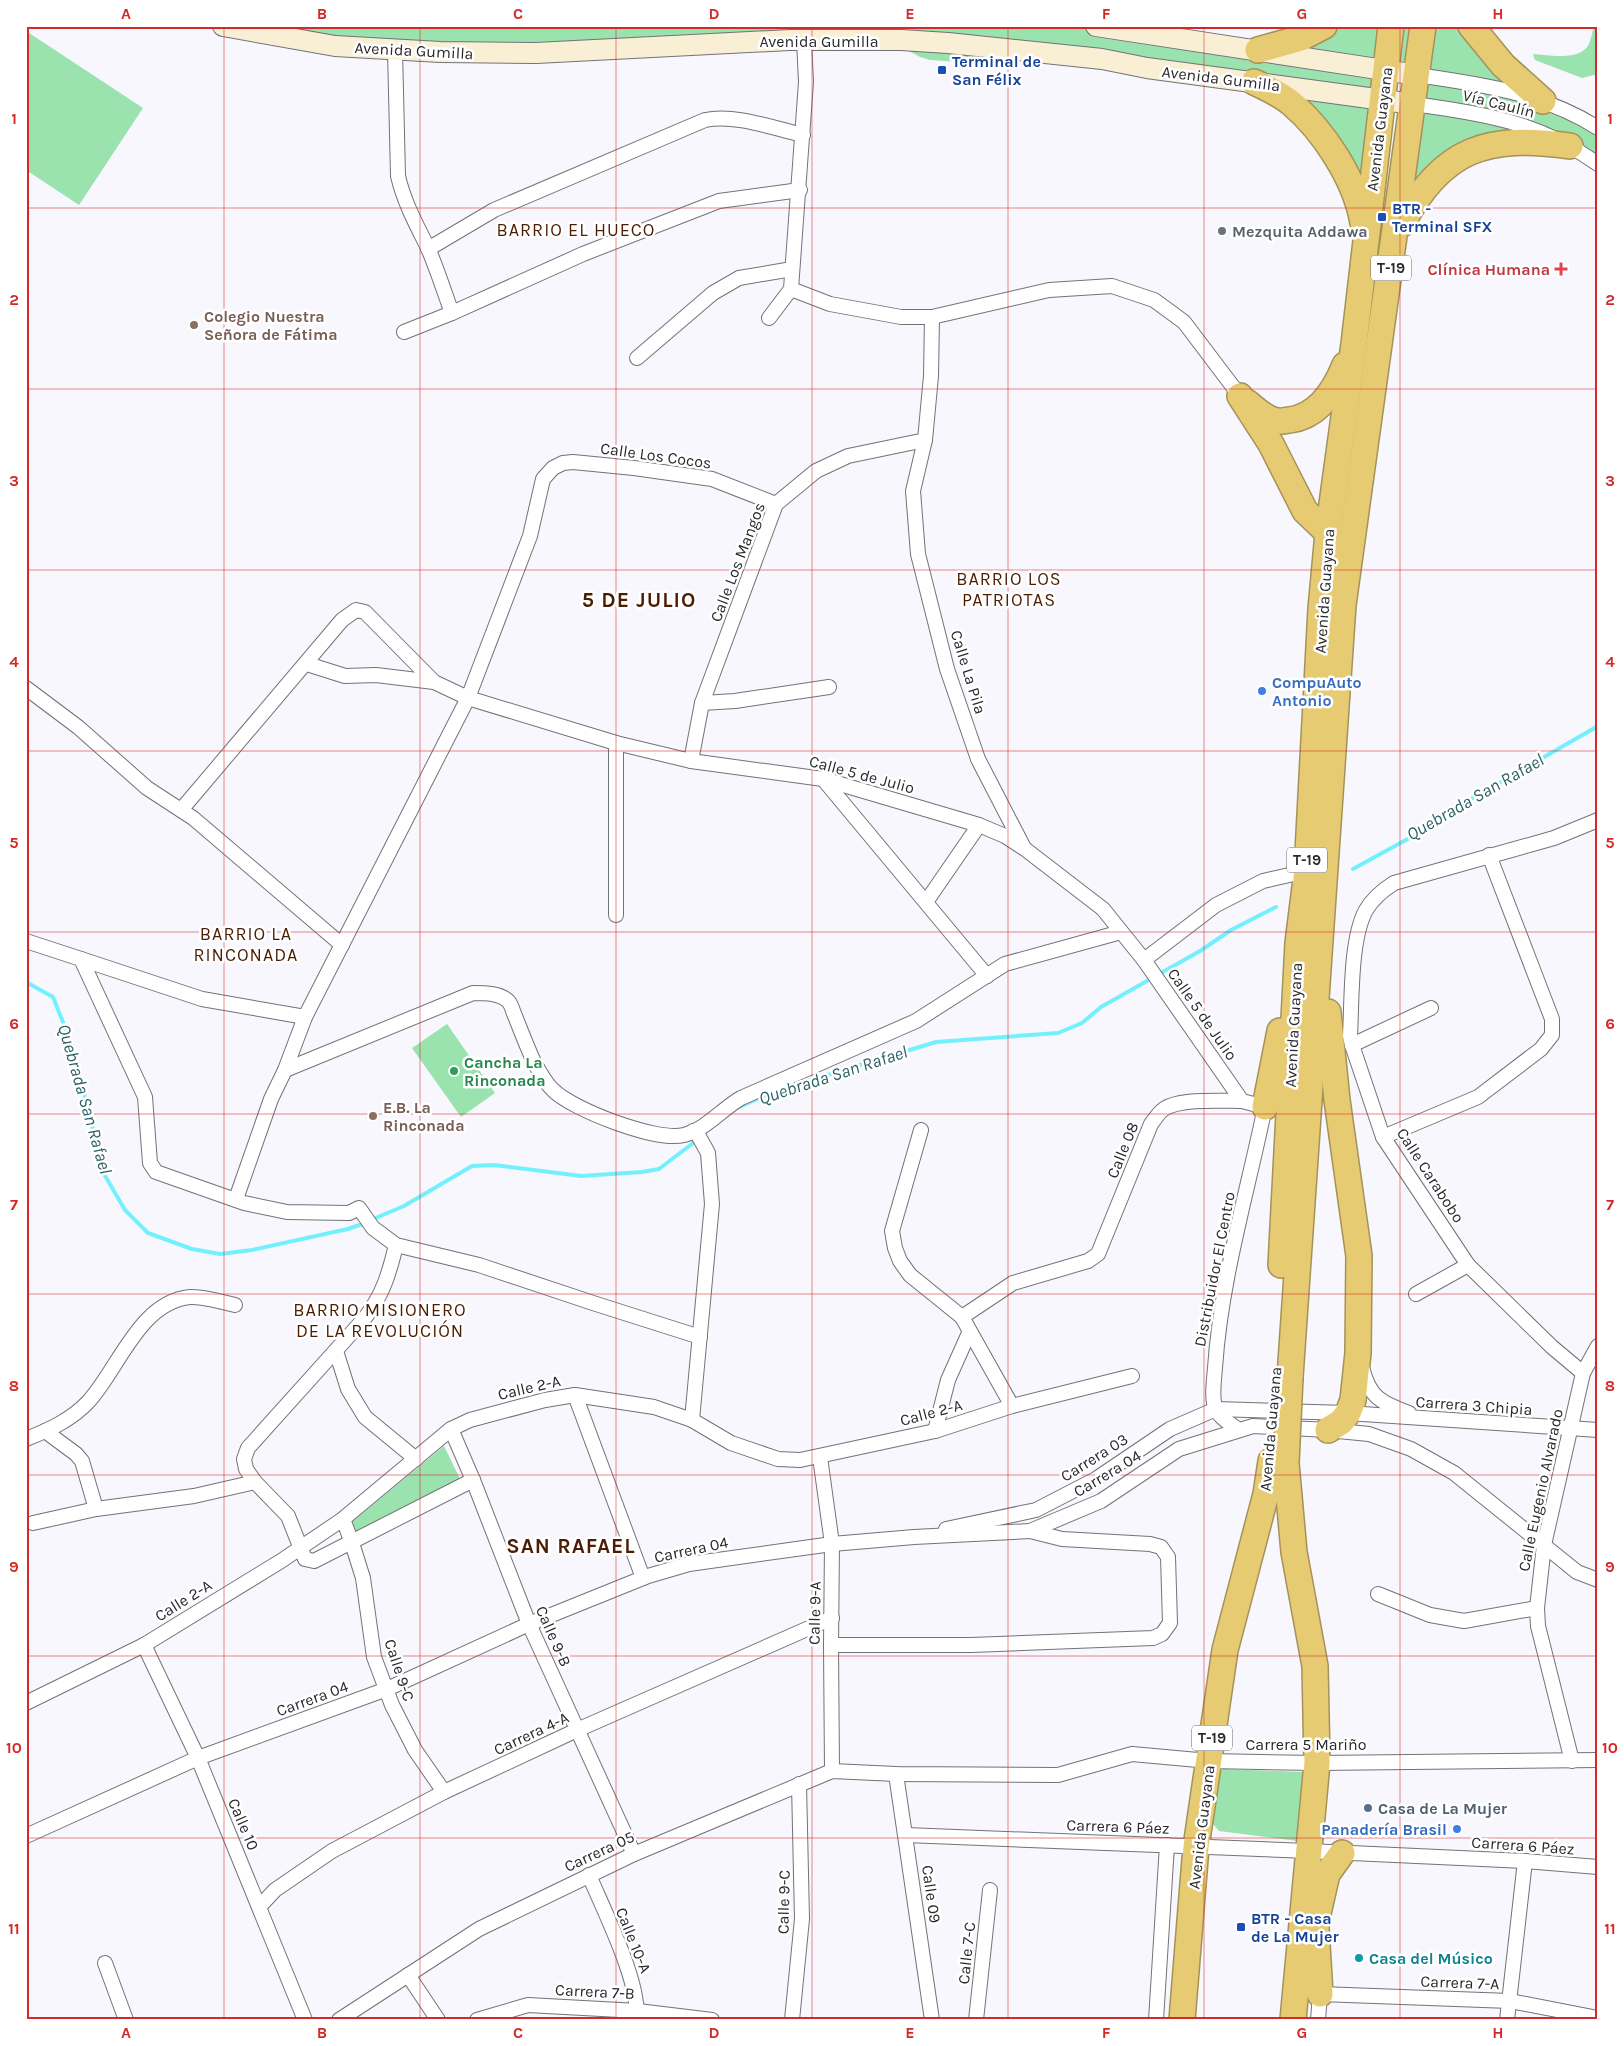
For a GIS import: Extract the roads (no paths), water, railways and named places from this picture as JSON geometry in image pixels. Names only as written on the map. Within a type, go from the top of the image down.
[{"type":"highway","points":[[1258,50],[1301,38],[1324,26]]},
{"type":"highway","name":"Avenida Guayana","points":[[1309,943],[1306,871],[1328,533],[1354,344],[1391,26]]},
{"type":"highway","name":"Avenida Guayana","points":[[1293,2020],[1317,1763],[1315,1666],[1278,1462],[1309,943],[1343,605],[1423,26]]},
{"type":"highway","points":[[1471,26],[1503,65],[1543,101]]},
{"type":"highway","points":[[1254,82],[1289,102],[1303,114],[1331,150],[1355,192],[1366,237]]},
{"type":"highway","points":[[1395,238],[1422,190],[1432,179],[1462,156],[1497,143],[1515,141],[1570,146]]},
{"type":"highway","points":[[1240,396],[1260,414],[1278,422],[1300,418],[1323,403],[1338,382],[1354,344]]},
{"type":"highway","points":[[1240,396],[1271,444],[1305,511],[1328,533]]},
{"type":"highway","points":[[1254,1104],[1309,943]]},
{"type":"highway","points":[[1309,943],[1337,1100],[1359,1256],[1358,1353],[1353,1400],[1348,1413],[1341,1422],[1328,1430]]},
{"type":"highway","name":"Avenida Guayana","points":[[1182,2020],[1196,1847],[1225,1650],[1266,1494],[1278,1462]]},
{"type":"highway","points":[[1298,1965],[1316,1928],[1327,1874],[1342,1853]]},
{"type":"highway","points":[[1306,1888],[1316,1928],[1320,1994]]},
{"type":"main road","name":"Avenida Gumilla","points":[[223,26],[335,46],[440,52],[536,53],[719,42],[901,40],[990,46],[1102,59],[1147,68],[1413,104]]},
{"type":"main road","name":"Avenida Gumilla","points":[[1096,26],[1417,75]]},
{"type":"street","points":[[769,318],[791,288],[800,190],[806,82],[804,40]]},
{"type":"street","points":[[396,50],[398,176],[406,204],[428,249],[452,313]]},
{"type":"street","name":"Vía Caulín","points":[[1417,75],[1487,86],[1543,101],[1578,116],[1598,128]]},
{"type":"street","name":"Vía Caulín","points":[[1413,104],[1508,120],[1570,146],[1598,164]]},
{"type":"street","points":[[428,249],[494,210],[705,120],[714,118],[739,121],[803,135]]},
{"type":"street","points":[[404,332],[452,313],[583,254],[719,201],[800,190]]},
{"type":"street","points":[[637,358],[713,293],[739,278],[792,269]]},
{"type":"street","points":[[791,288],[830,304],[901,317],[932,317],[1048,290],[1112,286],[1154,300],[1184,322],[1240,396]]},
{"type":"street","name":"Calle La Pila","points":[[932,317],[931,376],[924,440],[913,491],[918,554],[947,669],[978,759],[1025,849]]},
{"type":"street","name":"Calle Los Mangos","points":[[691,761],[702,703],[776,504],[816,471],[848,456],[924,440]]},
{"type":"street","name":"Calle Los Cocos","points":[[468,698],[530,536],[543,479],[553,468],[563,463],[573,462],[634,468],[712,480],[776,504]]},
{"type":"street","name":"Calle 5 de Julio","points":[[307,664],[348,615],[356,610],[365,612],[434,682],[468,698],[616,743],[691,761],[823,780],[979,825],[1005,836],[1025,849],[1103,909],[1254,1104]]},
{"type":"street","points":[[181,810],[307,664],[345,676],[376,675],[434,682]]},
{"type":"street","points":[[702,703],[736,701],[829,687]]},
{"type":"street","points":[[26,688],[78,727],[148,788],[193,818],[342,945]]},
{"type":"street","points":[[236,1199],[271,1098],[285,1070],[305,1017],[468,698]]},
{"type":"street","points":[[616,743],[616,915]]},
{"type":"street","points":[[823,780],[987,976]]},
{"type":"street","points":[[1383,1137],[1478,1097],[1541,1049],[1552,1035],[1552,1019],[1489,855],[1554,838],[1598,820]]},
{"type":"street","points":[[926,902],[979,825]]},
{"type":"street","name":"Calle Carabobo","points":[[1489,855],[1394,883],[1379,893],[1366,909],[1358,927],[1351,1026],[1352,1045],[1383,1137],[1468,1265],[1552,1347],[1583,1373]]},
{"type":"street","points":[[1147,964],[1216,905],[1263,881],[1306,871]]},
{"type":"street","points":[[285,1070],[473,993],[487,992],[509,1002],[534,1062],[553,1090],[587,1111],[626,1127],[674,1136],[684,1135],[696,1133],[741,1098],[916,1021],[1005,964],[1121,932]]},
{"type":"street","points":[[26,941],[202,999],[305,1017]]},
{"type":"street","points":[[81,959],[145,1097],[150,1163],[152,1168],[161,1175],[244,1203],[287,1212],[350,1213],[359,1208],[373,1228],[396,1245],[479,1265],[700,1337]]},
{"type":"street","points":[[1352,1045],[1431,1008]]},
{"type":"street","name":"Calle 08","points":[[962,1317],[1013,1283],[1088,1261],[1098,1254],[1151,1124],[1164,1109],[1182,1103],[1207,1100],[1254,1104]]},
{"type":"street","name":"Distribuidor El Centro","points":[[1216,1409],[1213,1388],[1217,1333],[1232,1253],[1254,1104]]},
{"type":"street","points":[[921,1130],[892,1231],[895,1248],[900,1261],[910,1275],[962,1317],[1012,1406]]},
{"type":"street","points":[[692,1420],[712,1204],[708,1153],[696,1133]]},
{"type":"street","points":[[396,1245],[388,1275],[377,1303],[248,1448],[244,1459],[246,1469],[255,1482],[288,1516],[305,1559],[314,1561],[473,1480]]},
{"type":"street","points":[[1416,1294],[1468,1265]]},
{"type":"street","points":[[26,1439],[69,1419],[89,1401],[138,1330],[162,1308],[176,1300],[191,1297],[235,1305]]},
{"type":"street","points":[[935,1431],[948,1380],[970,1333]]},
{"type":"street","name":"Calle Eugenio Alvarado","points":[[1572,1761],[1538,1626],[1537,1608],[1544,1545],[1583,1373],[1598,1346]]},
{"type":"street","points":[[336,1351],[348,1389],[365,1416],[416,1459]]},
{"type":"street","points":[[1358,1353],[1366,1383],[1375,1396],[1392,1407],[1426,1419]]},
{"type":"street","name":"Calle 2-A","points":[[26,1703],[144,1645],[301,1547],[343,1519],[451,1429],[479,1417],[545,1400],[575,1395],[654,1408],[692,1420],[730,1443],[778,1459],[800,1460],[935,1431],[1012,1406],[1132,1376]]},
{"type":"street","points":[[575,1395],[643,1578]]},
{"type":"street","points":[[1216,1409],[1225,1420],[1239,1430]]},
{"type":"street","name":"Carrera 03","points":[[914,1537],[1036,1510],[1096,1479],[1170,1428],[1216,1409],[1348,1413]]},
{"type":"street","name":"Carrera 3 Chipia","points":[[1348,1413],[1570,1430],[1598,1430]]},
{"type":"street","name":"Carrera 04","points":[[26,1836],[198,1758],[387,1689],[529,1624],[643,1578],[689,1564],[832,1544],[914,1537],[1030,1531],[1100,1501],[1178,1449],[1253,1426],[1369,1434],[1411,1449],[1454,1473],[1577,1572],[1598,1580]]},
{"type":"street","name":"Calle 9-B","points":[[451,1429],[529,1624],[634,1854]]},
{"type":"street","points":[[45,1431],[76,1454],[82,1461],[96,1508]]},
{"type":"street","name":"Calle 9-A","points":[[820,1457],[832,1544],[832,1771]]},
{"type":"street","points":[[33,1524],[96,1508],[194,1496],[255,1482]]},
{"type":"street","name":"Calle 9-C","points":[[343,1519],[363,1578],[374,1657],[392,1705],[415,1750],[444,1792]]},
{"type":"street","points":[[831,1645],[971,1645],[1153,1638],[1162,1634],[1170,1623],[1168,1557],[1161,1547],[1150,1544],[1062,1539],[1030,1531]]},
{"type":"street","points":[[1378,1594],[1430,1614],[1464,1621],[1537,1608]]},
{"type":"street","name":"Carrera 4-A","points":[[260,1906],[275,1890],[332,1850],[444,1792],[577,1730],[832,1618]]},
{"type":"street","name":"Calle 10","points":[[144,1645],[198,1758],[305,2020]]},
{"type":"street","name":"Carrera 5 Mariño","points":[[896,1774],[1058,1775],[1132,1754],[1209,1761],[1317,1763],[1598,1760]]},
{"type":"street","name":"Carrera 05","points":[[339,2020],[479,1929],[634,1854],[832,1771],[896,1774]]},
{"type":"street","name":"Calle 09","points":[[896,1774],[932,2020]]},
{"type":"street","name":"Calle 9-C","points":[[792,2020],[802,1919],[799,1784]]},
{"type":"street","name":"Carrera 6 Páez","points":[[906,1835],[1526,1861],[1598,1867]]},
{"type":"street","points":[[1156,2020],[1167,1846]]},
{"type":"street","points":[[1507,2020],[1526,1861]]},
{"type":"street","name":"Calle 10-A","points":[[589,1875],[632,1980],[637,2015]]},
{"type":"street","name":"Calle 7-C","points":[[976,2020],[990,1890]]},
{"type":"street","points":[[105,1963],[126,2020]]},
{"type":"street","points":[[408,1975],[438,2020]]},
{"type":"street","points":[[1318,2020],[1320,1994]]},
{"type":"street","name":"Carrera 7-A","points":[[1320,1994],[1510,2001],[1598,2018]]},
{"type":"street","name":"Carrera 7-B","points":[[477,2020],[528,2005],[712,2020]]},
{"type":"waterway","name":"Quebrada San Rafael","points":[[1353,869],[1415,835],[1459,806],[1598,726]]},
{"type":"waterway","name":"Quebrada San Rafael","points":[[737,1108],[775,1091],[936,1042],[1058,1033],[1082,1023],[1101,1007],[1200,951],[1231,930],[1276,907]]},
{"type":"waterway","name":"Quebrada San Rafael","points":[[26,982],[53,997],[72,1045],[104,1174],[125,1210],[148,1233],[192,1249],[220,1254],[252,1250],[348,1229],[365,1223]]},
{"type":"waterway","name":"Quebrada San Rafael","points":[[371,1220],[404,1206],[472,1166],[494,1165],[581,1176],[642,1172],[659,1169],[697,1140]]},
{"type":"place","name":"Terminal de San Félix","points":[[942,70]]},
{"type":"place","name":"BTR - Terminal SFX","points":[[1382,217]]},
{"type":"place","name":"Mezquita Addawa","points":[[1222,231]]},
{"type":"place","name":"Clínica Humana","points":[[1561,269]]},
{"type":"place","name":"Colegio Nuestra Señora de Fátima","points":[[194,325]]},
{"type":"place","name":"CompuAuto Antonio","points":[[1262,691]]},
{"type":"place","name":"Cancha La Rinconada","points":[[454,1071]]},
{"type":"place","name":"E.B. La Rinconada","points":[[373,1116]]},
{"type":"place","name":"Casa de La Mujer","points":[[1368,1808]]},
{"type":"place","name":"Panadería Brasil","points":[[1457,1829]]},
{"type":"place","name":"BTR - Casa de La Mujer","points":[[1241,1927]]},
{"type":"place","name":"Casa del Músico","points":[[1359,1958]]},
{"type":"district","name":"BARRIO EL HUECO","points":[[576,230]]},
{"type":"district","name":"BARRIO LOS PATRIOTAS","points":[[1009,589]]},
{"type":"district","name":"5 DE JULIO","points":[[639,600]]},
{"type":"district","name":"BARRIO LA RINCONADA","points":[[246,944]]},
{"type":"district","name":"BARRIO MISIONERO DE LA REVOLUCIÓN","points":[[380,1320]]},
{"type":"district","name":"SAN RAFAEL","points":[[571,1546]]}]
